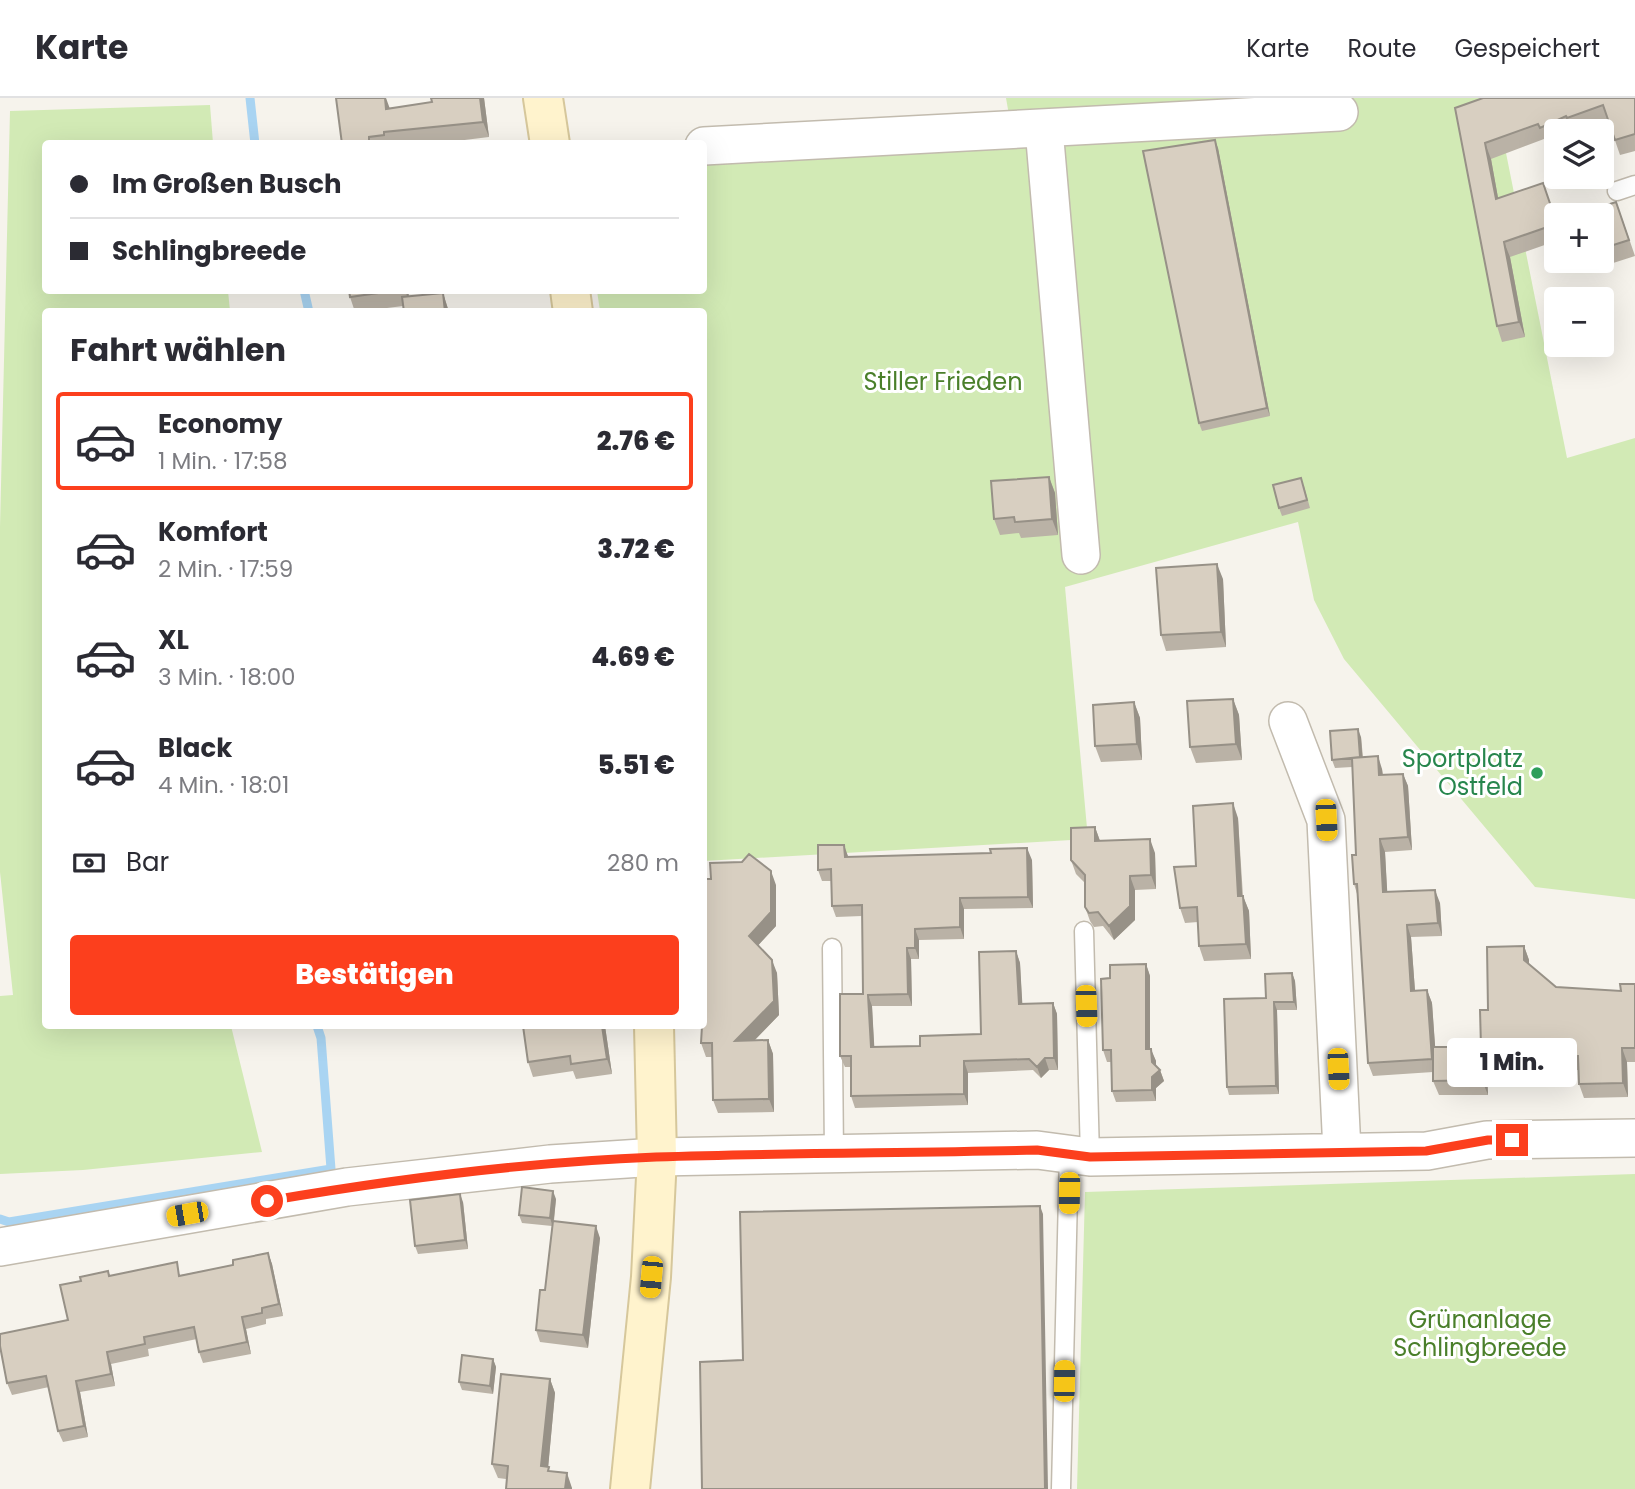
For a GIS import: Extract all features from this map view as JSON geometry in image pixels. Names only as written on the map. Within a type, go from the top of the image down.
[{"type":"street","points":[[543,98],[549,140]]},
{"type":"street","points":[[707,146],[1339,112]]},
{"type":"street","points":[[1044,129],[1081,555]]},
{"type":"street","points":[[1288,721],[1326,820],[1342,1152]]},
{"type":"street","points":[[630,1489],[650,1290],[657,1157],[654,1029]]},
{"type":"street","points":[[0,1247],[347,1187],[550,1164],[657,1157],[1037,1150],[1080,1155],[1426,1151],[1488,1140],[1635,1138]]},
{"type":"lane","points":[[1617,191],[1635,184]]},
{"type":"lane","points":[[1061,1489],[1080,1155],[1084,931]]},
{"type":"lane","points":[[832,948],[834,1154]]},
{"type":"green space","name":"Stiller Frieden","points":[[1006,98],[1495,98],[1544,343],[1544,357],[1547,357],[1567,458],[1635,438],[1635,899],[1535,887],[1344,659],[1314,600],[1298,522],[1065,587],[1088,839],[707,861],[707,308],[600,308],[597,294],[707,294],[707,153],[1013,138]]},
{"type":"green space","points":[[210,105],[213,140],[42,140],[42,294],[228,294],[230,308],[42,308],[42,1029],[232,1029],[262,1152],[83,1170],[0,1174],[0,996],[13,995],[0,872],[0,527],[10,111]]},
{"type":"green space","name":"Grünanlage Schlingbreede","points":[[1635,1174],[1635,1489],[1077,1489],[1085,1192]]},
{"type":"building","points":[[336,98],[385,98],[386,109],[432,102],[431,98],[480,98],[483,122],[384,132],[384,135],[369,137],[369,140],[341,140]]},
{"type":"building","points":[[1483,98],[1635,98],[1635,134],[1615,140],[1614,119],[1608,119],[1603,105],[1567,118],[1544,119],[1544,126],[1540,128],[1538,124],[1485,143],[1496,199],[1543,183],[1550,203],[1544,203],[1544,228],[1504,242],[1519,322],[1497,326],[1455,108]]},
{"type":"building","points":[[1215,140],[1267,408],[1199,423],[1143,151]]},
{"type":"building","points":[[1616,202],[1629,240],[1614,245],[1614,203]]},
{"type":"building","points":[[350,294],[371,294],[350,297]]},
{"type":"building","points":[[443,294],[445,308],[403,308],[402,297]]},
{"type":"building","points":[[1049,477],[1052,519],[1015,522],[1014,517],[994,519],[991,481]]},
{"type":"building","points":[[1301,478],[1307,500],[1279,508],[1273,485]]},
{"type":"building","points":[[1217,564],[1221,632],[1161,635],[1156,568]]},
{"type":"building","points":[[1233,699],[1236,744],[1190,747],[1187,701]]},
{"type":"building","points":[[1134,702],[1137,744],[1095,746],[1093,705]]},
{"type":"building","points":[[1358,729],[1360,757],[1332,760],[1330,731]]},
{"type":"building","points":[[1378,756],[1379,775],[1403,774],[1408,837],[1380,839],[1383,892],[1435,890],[1438,923],[1407,925],[1411,991],[1427,990],[1432,1059],[1368,1063],[1357,884],[1354,884],[1352,855],[1356,855],[1352,758]]},
{"type":"building","points":[[1233,803],[1238,896],[1243,896],[1246,944],[1199,946],[1197,907],[1180,908],[1174,867],[1196,866],[1193,806]]},
{"type":"building","points":[[1095,827],[1095,841],[1150,839],[1151,875],[1130,876],[1130,906],[1109,926],[1098,912],[1089,913],[1085,907],[1085,875],[1071,860],[1071,828]]},
{"type":"building","points":[[818,845],[844,845],[845,857],[991,853],[990,849],[1027,848],[1028,897],[960,898],[960,927],[915,929],[915,948],[907,948],[908,994],[868,995],[871,1047],[920,1046],[920,1036],[981,1034],[979,952],[1016,951],[1019,1004],[1053,1003],[1054,1058],[1045,1058],[1037,1067],[1029,1059],[964,1061],[964,1094],[851,1096],[851,1056],[840,1056],[840,994],[863,994],[862,905],[832,906],[831,869],[818,870]]},
{"type":"building","points":[[749,854],[771,871],[771,912],[749,936],[772,960],[774,1001],[735,1041],[768,1040],[769,1099],[713,1100],[712,1043],[701,1043],[702,1029],[707,1029],[707,879],[711,879],[710,863],[742,862]]},
{"type":"building","points":[[1524,946],[1524,960],[1556,987],[1621,991],[1620,984],[1635,984],[1635,1048],[1622,1048],[1623,1083],[1579,1084],[1578,1056],[1482,1058],[1482,1080],[1433,1081],[1433,1047],[1481,1047],[1480,1010],[1488,1010],[1487,947]]},
{"type":"building","points":[[1146,964],[1146,1049],[1151,1049],[1152,1062],[1160,1070],[1152,1077],[1152,1090],[1112,1091],[1111,1050],[1103,1050],[1101,979],[1110,978],[1110,965]]},
{"type":"building","points":[[1292,973],[1294,1002],[1274,1002],[1276,1086],[1227,1087],[1224,999],[1266,998],[1265,974]]},
{"type":"building","points":[[523,1029],[602,1029],[607,1059],[571,1064],[570,1056],[528,1062]]},
{"type":"building","points":[[522,1187],[553,1191],[550,1218],[519,1215]]},
{"type":"building","points":[[460,1194],[465,1240],[415,1246],[410,1200]]},
{"type":"building","points":[[1040,1206],[1045,1489],[702,1489],[700,1362],[743,1360],[740,1212]]},
{"type":"building","points":[[553,1221],[596,1226],[583,1335],[536,1330],[540,1290],[545,1290]]},
{"type":"building","points":[[268,1253],[279,1304],[262,1308],[262,1313],[242,1317],[247,1342],[199,1352],[194,1327],[144,1337],[145,1344],[107,1352],[111,1374],[76,1381],[84,1426],[58,1431],[46,1376],[7,1383],[0,1334],[68,1320],[60,1285],[108,1271],[109,1276],[177,1262],[179,1276],[233,1265],[233,1260]]},
{"type":"building","points":[[462,1355],[493,1359],[490,1386],[459,1382]]},
{"type":"building","points":[[501,1374],[550,1379],[541,1466],[549,1467],[548,1471],[567,1473],[565,1489],[506,1489],[508,1466],[492,1464]]},
{"type":"waterway","points":[[250,98],[255,140]]},
{"type":"waterway","points":[[305,294],[308,308]]},
{"type":"waterway","points":[[0,1219],[9,1222],[331,1169],[321,1038],[318,1029]]},
{"type":"place","name":"Sportplatz Ostfeld","points":[[1537,773]]},
{"type":"route","points":[[267,1201],[347,1187],[550,1164],[657,1157],[1037,1150],[1090,1157],[1426,1151],[1488,1140],[1512,1140]]}]
